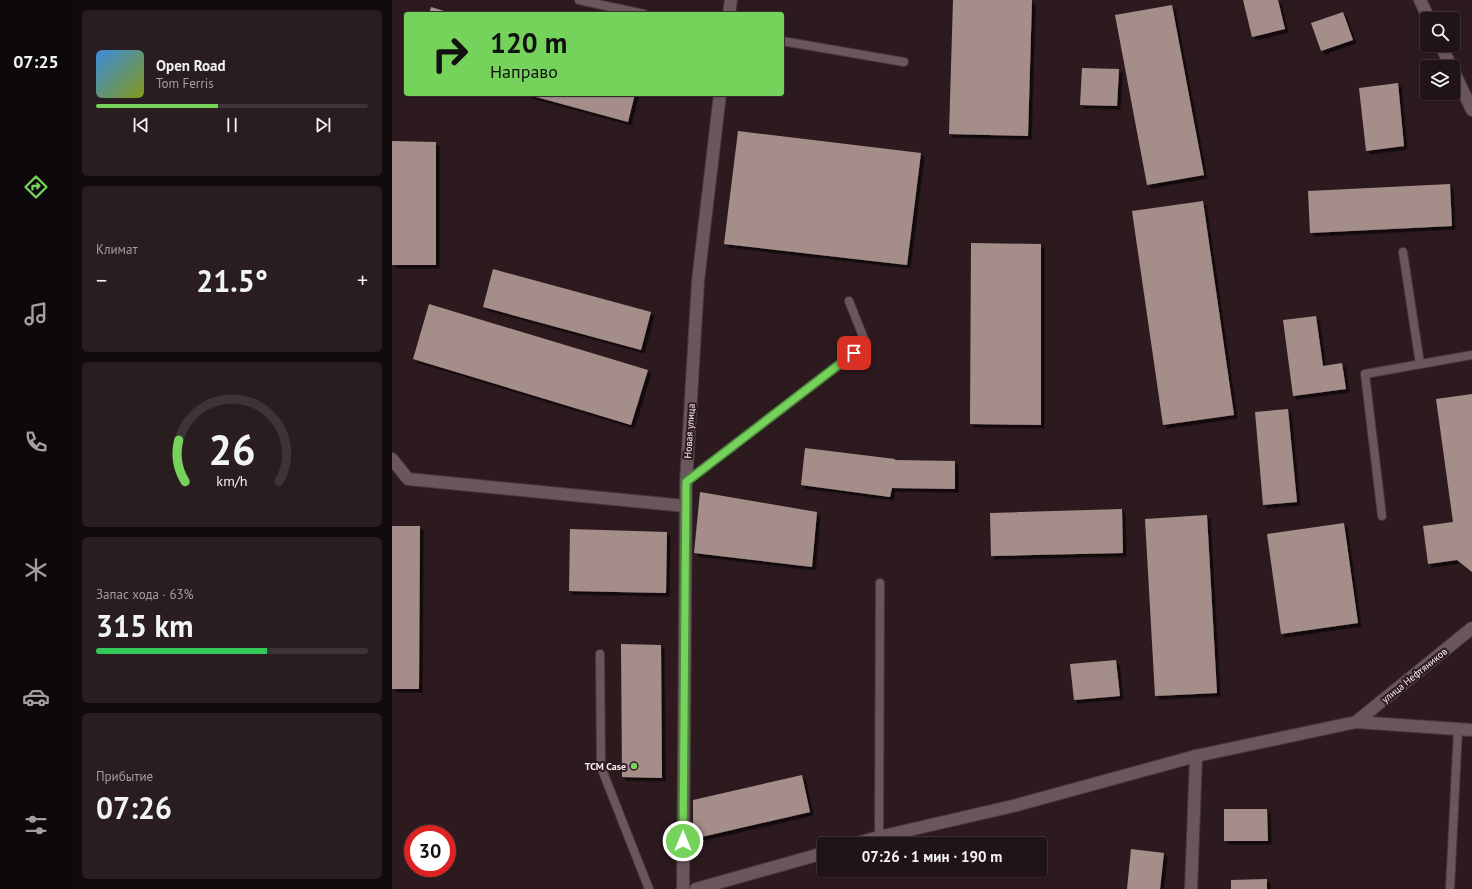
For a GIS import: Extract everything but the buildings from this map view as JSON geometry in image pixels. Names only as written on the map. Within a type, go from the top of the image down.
[{"type":"street","points":[[729,12],[731,0]]},
{"type":"street","points":[[1420,0],[1426,12]]},
{"type":"street","points":[[1460,85],[1472,110]]},
{"type":"street","name":"Новая улица","points":[[683,889],[686,482],[698,281],[720,96]]},
{"type":"street","points":[[392,459],[408,479],[685,506]]},
{"type":"street","name":"улица Нефтяников","points":[[1356,722],[1472,628]]},
{"type":"street","points":[[879,837],[1017,805],[1196,756],[1356,722],[1472,730]]},
{"type":"street","points":[[1191,889],[1196,756]]},
{"type":"street","points":[[696,889],[817,854]]},
{"type":"lane","points":[[579,0],[635,12]]},
{"type":"lane","points":[[784,41],[904,62]]},
{"type":"lane","points":[[1403,252],[1420,364]]},
{"type":"lane","points":[[686,482],[866,344],[849,301]]},
{"type":"lane","points":[[1382,516],[1365,374],[1472,355]]},
{"type":"lane","points":[[879,837],[880,583]]},
{"type":"lane","points":[[600,654],[601,767],[649,889]]},
{"type":"lane","points":[[1450,889],[1458,729]]},
{"type":"place","name":"ТСМ Case","points":[[634,766]]},
{"type":"route","points":[[683,841],[686,482],[854,353]]}]
